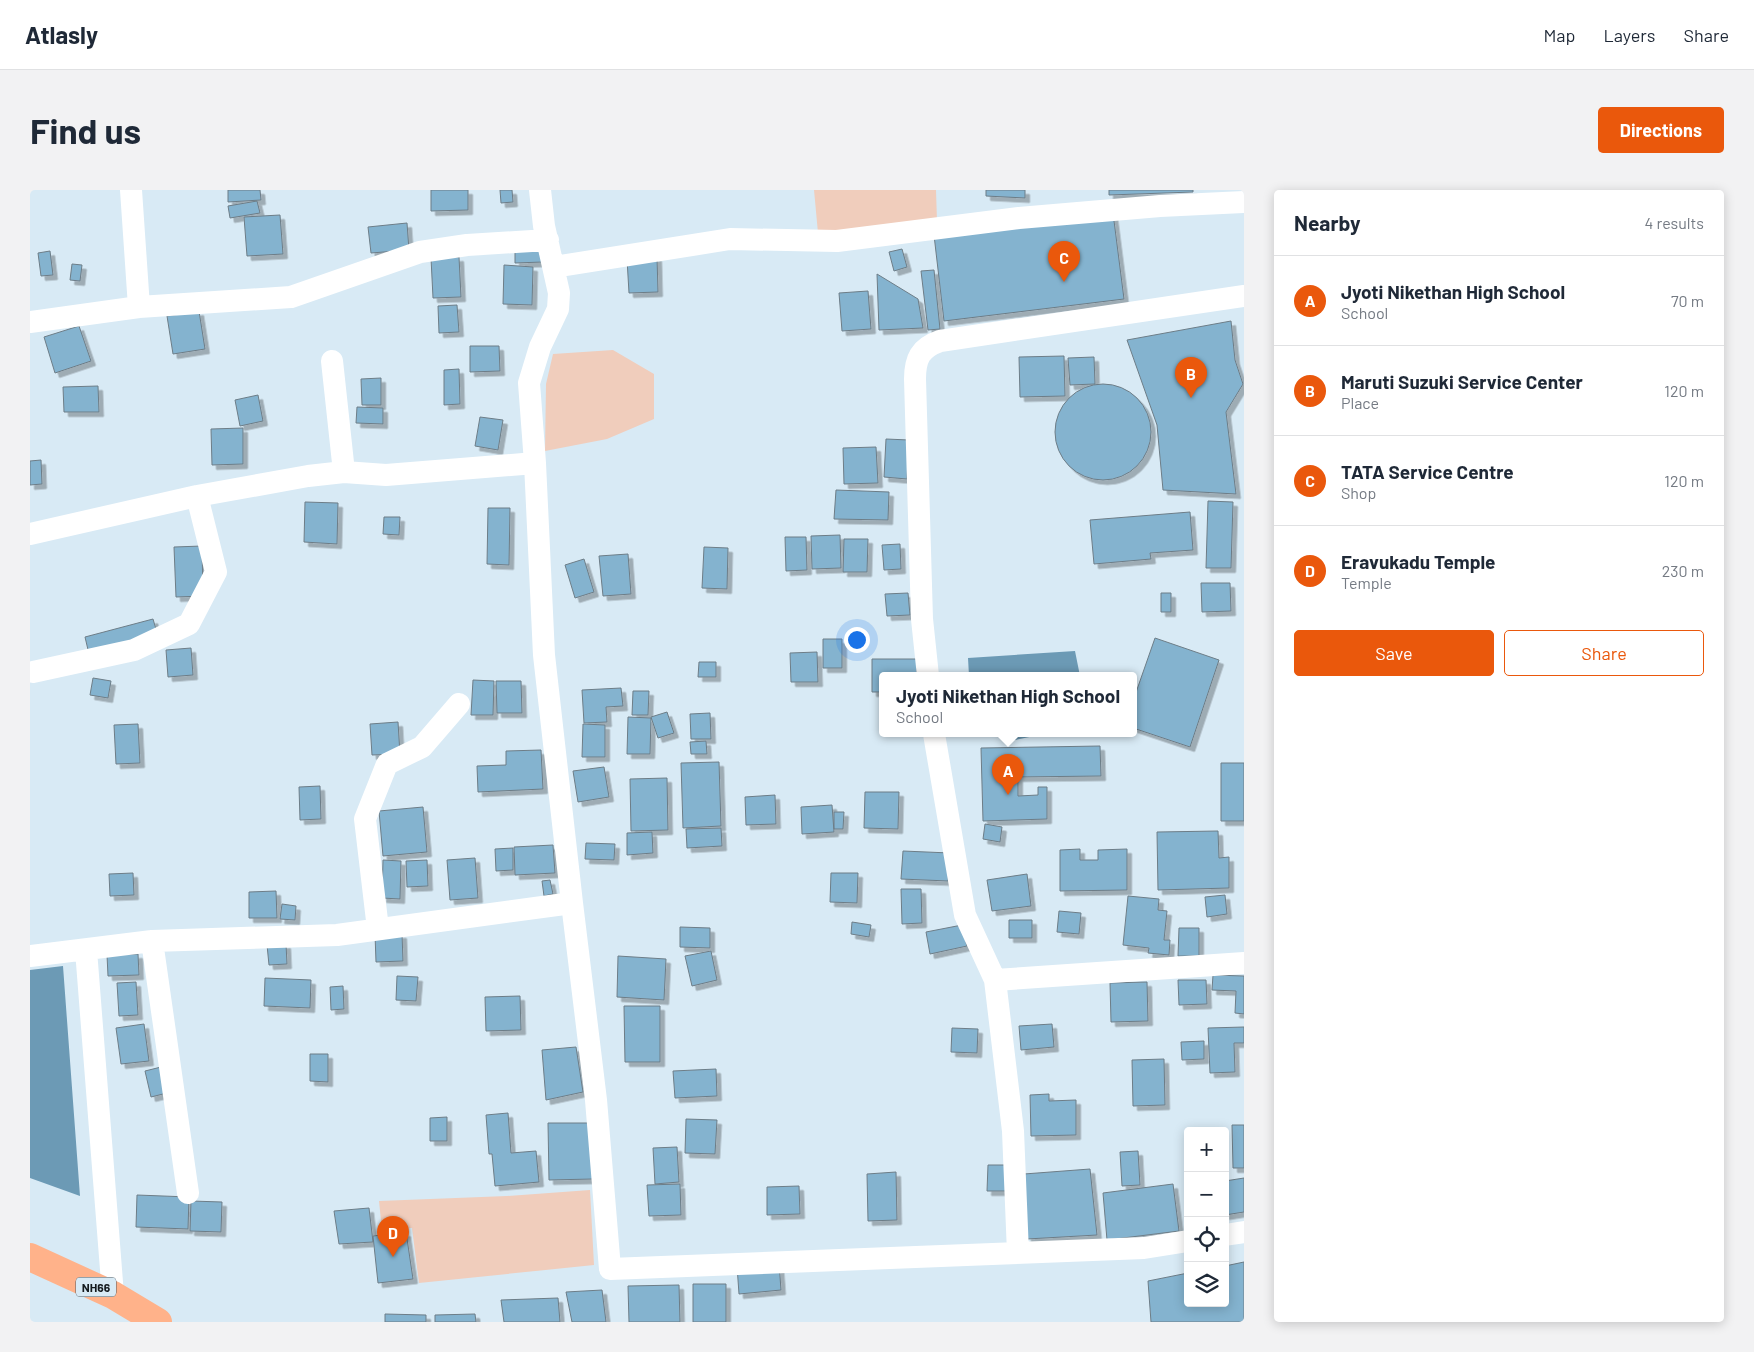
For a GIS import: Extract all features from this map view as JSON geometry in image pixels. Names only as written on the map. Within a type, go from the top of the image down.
[{"type":"highway","name":"NH66","points":[[30,1258],[113,1295],[158,1322]]},
{"type":"street","points":[[131,190],[139,307]]},
{"type":"street","points":[[540,190],[544,226],[559,293],[558,309],[540,347],[529,383],[535,463],[544,656],[596,1100],[610,1269],[1144,1248],[1184,1242]]},
{"type":"street","points":[[554,267],[730,238],[837,241],[1019,218],[1160,206],[1244,202]]},
{"type":"street","points":[[30,322],[139,307],[291,297],[420,252],[467,245],[548,240]]},
{"type":"street","points":[[928,672],[922,618],[915,379],[915,364],[923,351],[930,344],[940,341],[1244,296]]},
{"type":"street","points":[[332,361],[344,472]]},
{"type":"street","points":[[30,534],[197,496],[308,476],[344,472],[386,474],[535,463]]},
{"type":"street","points":[[33,672],[134,650],[189,624],[216,572],[197,496]]},
{"type":"street","points":[[378,929],[366,819],[387,764],[422,747],[459,704]]},
{"type":"street","points":[[935,737],[965,916],[995,980],[1013,1132],[1018,1253]]},
{"type":"street","points":[[30,956],[152,941],[337,935],[572,902]]},
{"type":"street","points":[[152,941],[188,1193]]},
{"type":"street","points":[[86,950],[113,1295]]},
{"type":"street","points":[[995,980],[1244,962]]},
{"type":"street","points":[[1229,1234],[1244,1232]]},
{"type":"shaded area","points":[[814,190],[936,190],[937,221],[818,233]]},
{"type":"shaded area","points":[[613,350],[654,374],[654,419],[607,439],[545,451],[546,384],[553,354]]},
{"type":"shaded area","points":[[590,1190],[594,1265],[419,1283],[412,1228],[382,1230],[379,1201],[507,1196]]},
{"type":"water","points":[[1075,651],[1079,672],[969,672],[968,658]]},
{"type":"water","points":[[1008,737],[1030,737],[1015,740]]},
{"type":"water","points":[[63,966],[80,1196],[30,1178],[30,970]]},
{"type":"building","points":[[228,190],[260,190],[261,200],[228,202]]},
{"type":"building","points":[[431,190],[468,190],[468,210],[431,211]]},
{"type":"building","points":[[500,190],[512,190],[513,202],[501,203]]},
{"type":"building","points":[[986,190],[1025,190],[1025,198],[986,196]]},
{"type":"building","points":[[1109,190],[1193,190],[1193,192],[1109,195]]},
{"type":"building","points":[[257,201],[260,213],[230,218],[228,206]]},
{"type":"building","points":[[1113,213],[1124,299],[944,321],[934,235]]},
{"type":"building","points":[[280,215],[283,254],[247,256],[244,217]]},
{"type":"building","points":[[407,223],[409,250],[371,253],[368,227]]},
{"type":"building","points":[[542,244],[543,262],[515,263],[515,246]]},
{"type":"building","points":[[902,249],[907,267],[894,271],[889,252]]},
{"type":"building","points":[[50,251],[53,275],[41,276],[38,253]]},
{"type":"building","points":[[459,257],[461,297],[433,298],[431,258]]},
{"type":"building","points":[[657,257],[658,292],[629,293],[627,259]]},
{"type":"building","points":[[72,264],[82,265],[80,281],[70,280]]},
{"type":"building","points":[[504,265],[533,267],[532,305],[503,304]]},
{"type":"building","points":[[934,270],[940,329],[928,330],[921,271]]},
{"type":"building","points":[[877,274],[918,299],[923,328],[879,330]]},
{"type":"building","points":[[868,291],[871,329],[842,331],[839,293]]},
{"type":"building","points":[[457,305],[459,332],[439,333],[438,306]]},
{"type":"building","points":[[199,311],[205,349],[173,354],[167,316]]},
{"type":"building","points":[[1231,321],[1235,360],[1243,384],[1226,412],[1236,494],[1163,490],[1157,425],[1127,340]]},
{"type":"building","points":[[79,326],[91,361],[55,373],[44,337]]},
{"type":"building","points":[[470,346],[499,346],[500,371],[470,372]]},
{"type":"building","points":[[1064,356],[1065,396],[1020,397],[1019,357]]},
{"type":"building","points":[[1094,357],[1095,384],[1070,385],[1068,358]]},
{"type":"building","points":[[459,369],[460,404],[444,405],[444,370]]},
{"type":"building","points":[[381,378],[381,405],[362,405],[361,379]]},
{"type":"building","points":[[1103,384],[1121,388],[1137,398],[1147,414],[1151,432],[1147,450],[1137,466],[1121,476],[1103,480],[1085,476],[1069,466],[1059,450],[1055,432],[1059,414],[1069,398],[1085,388]]},
{"type":"building","points":[[98,386],[99,412],[64,412],[63,387]]},
{"type":"building","points":[[258,395],[263,421],[240,426],[235,400]]},
{"type":"building","points":[[357,407],[383,408],[383,424],[356,423]]},
{"type":"building","points":[[480,417],[503,420],[498,450],[475,446]]},
{"type":"building","points":[[243,428],[243,464],[212,465],[211,429]]},
{"type":"building","points":[[886,439],[909,440],[907,479],[884,477]]},
{"type":"building","points":[[876,447],[878,483],[844,484],[843,448]]},
{"type":"building","points":[[41,460],[42,484],[30,485],[30,461]]},
{"type":"building","points":[[836,490],[889,492],[888,520],[834,519]]},
{"type":"building","points":[[1208,501],[1233,502],[1231,568],[1206,568]]},
{"type":"building","points":[[305,502],[338,503],[337,544],[304,542]]},
{"type":"building","points":[[488,508],[510,508],[509,565],[487,564]]},
{"type":"building","points":[[1190,512],[1193,550],[1150,553],[1151,559],[1094,564],[1090,520]]},
{"type":"building","points":[[384,517],[400,517],[399,535],[383,534]]},
{"type":"building","points":[[840,535],[841,568],[812,569],[811,536]]},
{"type":"building","points":[[785,537],[806,537],[807,570],[786,571]]},
{"type":"building","points":[[844,539],[868,539],[867,572],[843,572]]},
{"type":"building","points":[[900,544],[901,569],[884,570],[882,545]]},
{"type":"building","points":[[202,546],[203,596],[176,597],[174,547]]},
{"type":"building","points":[[704,547],[728,548],[727,589],[702,588]]},
{"type":"building","points":[[628,554],[631,594],[603,596],[599,556]]},
{"type":"building","points":[[584,559],[594,592],[575,598],[565,565]]},
{"type":"building","points":[[1201,583],[1230,583],[1231,611],[1202,612]]},
{"type":"building","points":[[908,593],[910,615],[887,616],[885,594]]},
{"type":"building","points":[[1161,593],[1171,593],[1171,612],[1161,612]]},
{"type":"building","points":[[153,619],[158,636],[89,654],[85,637]]},
{"type":"building","points":[[1155,638],[1219,660],[1190,747],[1137,729],[1137,690]]},
{"type":"building","points":[[823,639],[842,639],[842,668],[823,668]]},
{"type":"building","points":[[191,648],[193,675],[168,677],[166,650]]},
{"type":"building","points":[[817,652],[818,682],[791,682],[790,653]]},
{"type":"building","points":[[872,659],[917,659],[917,672],[879,672],[879,692],[872,692]]},
{"type":"building","points":[[699,662],[716,662],[716,677],[698,677]]},
{"type":"building","points":[[93,678],[111,681],[108,698],[90,695]]},
{"type":"building","points":[[473,680],[494,681],[493,715],[471,715]]},
{"type":"building","points":[[496,681],[521,681],[522,713],[497,713]]},
{"type":"building","points":[[621,688],[623,706],[606,707],[607,722],[584,723],[582,690]]},
{"type":"building","points":[[633,691],[649,691],[648,715],[632,715]]},
{"type":"building","points":[[667,712],[674,733],[658,738],[651,717]]},
{"type":"building","points":[[710,713],[711,739],[691,739],[690,714]]},
{"type":"building","points":[[628,717],[651,718],[650,754],[627,754]]},
{"type":"building","points":[[398,722],[400,754],[372,755],[370,724]]},
{"type":"building","points":[[138,724],[140,763],[116,764],[114,725]]},
{"type":"building","points":[[583,724],[605,725],[605,757],[582,757]]},
{"type":"building","points":[[706,741],[707,754],[691,754],[690,742]]},
{"type":"building","points":[[1100,746],[1101,776],[1018,777],[1018,796],[1038,795],[1038,787],[1047,787],[1047,819],[983,821],[981,748]]},
{"type":"building","points":[[541,750],[543,789],[478,792],[477,766],[506,765],[506,751]]},
{"type":"building","points":[[719,762],[721,826],[683,828],[681,763]]},
{"type":"building","points":[[1221,763],[1244,763],[1244,821],[1221,821]]},
{"type":"building","points":[[604,767],[609,797],[578,802],[573,771]]},
{"type":"building","points":[[667,778],[668,830],[631,831],[630,779]]},
{"type":"building","points":[[320,786],[321,819],[300,820],[299,787]]},
{"type":"building","points":[[865,792],[899,792],[898,829],[864,828]]},
{"type":"building","points":[[775,795],[776,824],[746,825],[745,797]]},
{"type":"building","points":[[832,805],[834,832],[802,834],[801,807]]},
{"type":"building","points":[[423,807],[427,852],[383,856],[379,811]]},
{"type":"building","points":[[834,812],[844,812],[843,829],[834,829]]},
{"type":"building","points":[[985,824],[1002,827],[1000,842],[983,839]]},
{"type":"building","points":[[721,828],[722,846],[687,848],[686,829]]},
{"type":"building","points":[[1218,831],[1219,858],[1229,857],[1229,888],[1158,890],[1157,832]]},
{"type":"building","points":[[652,832],[653,853],[627,855],[627,833]]},
{"type":"building","points":[[586,843],[615,844],[614,860],[585,859]]},
{"type":"building","points":[[553,845],[555,873],[515,875],[514,847]]},
{"type":"building","points":[[513,848],[513,870],[496,871],[495,849]]},
{"type":"building","points":[[1080,849],[1080,860],[1098,860],[1098,850],[1127,849],[1127,890],[1060,891],[1060,850]]},
{"type":"building","points":[[903,851],[950,853],[948,881],[901,879]]},
{"type":"building","points":[[475,858],[478,898],[450,900],[447,860]]},
{"type":"building","points":[[383,860],[401,861],[400,899],[382,898]]},
{"type":"building","points":[[427,860],[428,886],[407,887],[406,861]]},
{"type":"building","points":[[133,873],[134,895],[110,896],[109,874]]},
{"type":"building","points":[[831,873],[858,873],[857,903],[830,902]]},
{"type":"building","points":[[1027,874],[1031,906],[992,911],[987,880]]},
{"type":"building","points":[[550,880],[553,894],[544,896],[542,881]]},
{"type":"building","points":[[901,889],[921,889],[922,923],[902,924]]},
{"type":"building","points":[[276,891],[277,918],[249,918],[249,892]]},
{"type":"building","points":[[1225,895],[1227,914],[1207,917],[1205,897]]},
{"type":"building","points":[[1128,896],[1159,899],[1158,910],[1167,911],[1164,940],[1170,940],[1169,955],[1148,953],[1149,948],[1123,945]]},
{"type":"building","points":[[282,904],[296,906],[295,920],[280,919]]},
{"type":"building","points":[[1059,911],[1081,913],[1079,934],[1057,932]]},
{"type":"building","points":[[1009,920],[1032,920],[1032,938],[1009,938]]},
{"type":"building","points":[[852,922],[871,925],[869,937],[851,934]]},
{"type":"building","points":[[962,925],[967,946],[930,954],[926,932]]},
{"type":"building","points":[[680,927],[710,928],[710,948],[680,947]]},
{"type":"building","points":[[1179,928],[1199,928],[1199,956],[1178,956]]},
{"type":"building","points":[[375,934],[402,934],[403,961],[376,962]]},
{"type":"building","points":[[286,944],[287,964],[269,965],[267,945]]},
{"type":"building","points":[[711,951],[717,980],[692,986],[685,956]]},
{"type":"building","points":[[138,954],[139,975],[108,976],[107,955]]},
{"type":"building","points":[[618,956],[666,959],[664,1000],[617,997]]},
{"type":"building","points":[[1213,975],[1244,976],[1244,1014],[1235,1013],[1236,991],[1212,990]]},
{"type":"building","points":[[397,976],[418,977],[416,1001],[396,1000]]},
{"type":"building","points":[[265,978],[311,980],[310,1008],[264,1006]]},
{"type":"building","points":[[1178,980],[1206,980],[1207,1004],[1179,1005]]},
{"type":"building","points":[[136,982],[138,1015],[119,1016],[117,983]]},
{"type":"building","points":[[1147,982],[1148,1021],[1111,1022],[1110,983]]},
{"type":"building","points":[[343,986],[344,1009],[331,1010],[330,987]]},
{"type":"building","points":[[520,996],[521,1030],[486,1031],[485,997]]},
{"type":"building","points":[[624,1006],[660,1006],[660,1062],[625,1062]]},
{"type":"building","points":[[144,1024],[149,1061],[121,1064],[116,1028]]},
{"type":"building","points":[[1052,1024],[1054,1047],[1021,1050],[1019,1026]]},
{"type":"building","points":[[1244,1027],[1244,1043],[1234,1043],[1235,1072],[1210,1073],[1208,1028]]},
{"type":"building","points":[[952,1028],[978,1029],[977,1053],[951,1052]]},
{"type":"building","points":[[1204,1041],[1204,1059],[1182,1060],[1181,1042]]},
{"type":"building","points":[[576,1047],[583,1092],[546,1100],[542,1050]]},
{"type":"building","points":[[310,1054],[328,1054],[328,1082],[310,1081]]},
{"type":"building","points":[[1164,1059],[1165,1105],[1133,1106],[1132,1060]]},
{"type":"building","points":[[161,1067],[167,1093],[151,1097],[145,1071]]},
{"type":"building","points":[[716,1069],[717,1096],[675,1098],[673,1071]]},
{"type":"building","points":[[1049,1094],[1049,1101],[1076,1100],[1076,1135],[1031,1136],[1030,1095]]},
{"type":"building","points":[[508,1113],[511,1153],[536,1151],[539,1182],[495,1186],[492,1154],[489,1154],[486,1115]]},
{"type":"building","points":[[447,1117],[447,1141],[430,1141],[430,1118]]},
{"type":"building","points":[[686,1119],[717,1120],[715,1154],[685,1153]]},
{"type":"building","points":[[548,1123],[592,1123],[593,1179],[549,1180]]},
{"type":"building","points":[[1232,1125],[1244,1125],[1244,1168],[1233,1168]]},
{"type":"building","points":[[677,1147],[679,1182],[655,1184],[653,1148]]},
{"type":"building","points":[[1138,1151],[1140,1185],[1122,1186],[1120,1152]]},
{"type":"building","points":[[988,1165],[1008,1165],[1008,1191],[987,1191]]},
{"type":"building","points":[[1090,1169],[1097,1235],[1027,1239],[1024,1174]]},
{"type":"building","points":[[896,1172],[897,1220],[868,1221],[867,1174]]},
{"type":"building","points":[[1244,1178],[1244,1212],[1229,1214],[1229,1180]]},
{"type":"building","points":[[680,1184],[681,1215],[649,1216],[647,1185]]},
{"type":"building","points":[[1173,1184],[1179,1231],[1107,1240],[1103,1193]]},
{"type":"building","points":[[799,1186],[800,1214],[767,1215],[767,1187]]},
{"type":"building","points":[[137,1195],[189,1197],[188,1229],[136,1227]]},
{"type":"building","points":[[191,1201],[222,1202],[221,1232],[190,1231]]},
{"type":"building","points":[[369,1208],[373,1242],[339,1244],[334,1211]]},
{"type":"building","points":[[406,1232],[413,1279],[378,1283],[373,1236]]},
{"type":"building","points":[[1244,1262],[1244,1322],[1151,1322],[1148,1281],[1184,1274],[1184,1307],[1229,1307],[1229,1265]]},
{"type":"building","points":[[779,1263],[781,1290],[739,1294],[737,1266]]},
{"type":"building","points":[[693,1284],[726,1284],[726,1322],[693,1322]]},
{"type":"building","points":[[679,1285],[680,1322],[629,1322],[628,1286]]},
{"type":"building","points":[[602,1290],[606,1322],[572,1322],[566,1292]]},
{"type":"building","points":[[558,1298],[560,1322],[504,1322],[501,1300]]},
{"type":"building","points":[[385,1314],[426,1315],[426,1322],[385,1322]]},
{"type":"building","points":[[475,1314],[476,1322],[435,1322],[435,1315]]},
{"type":"place","name":"TATA Service Centre","points":[[1064,282]]},
{"type":"place","name":"Maruti Suzuki Service Center","points":[[1191,398]]},
{"type":"place","name":"Jyoti Nikethan High School","points":[[1008,795]]},
{"type":"place","name":"Eravukadu Temple","points":[[393,1257]]}]
